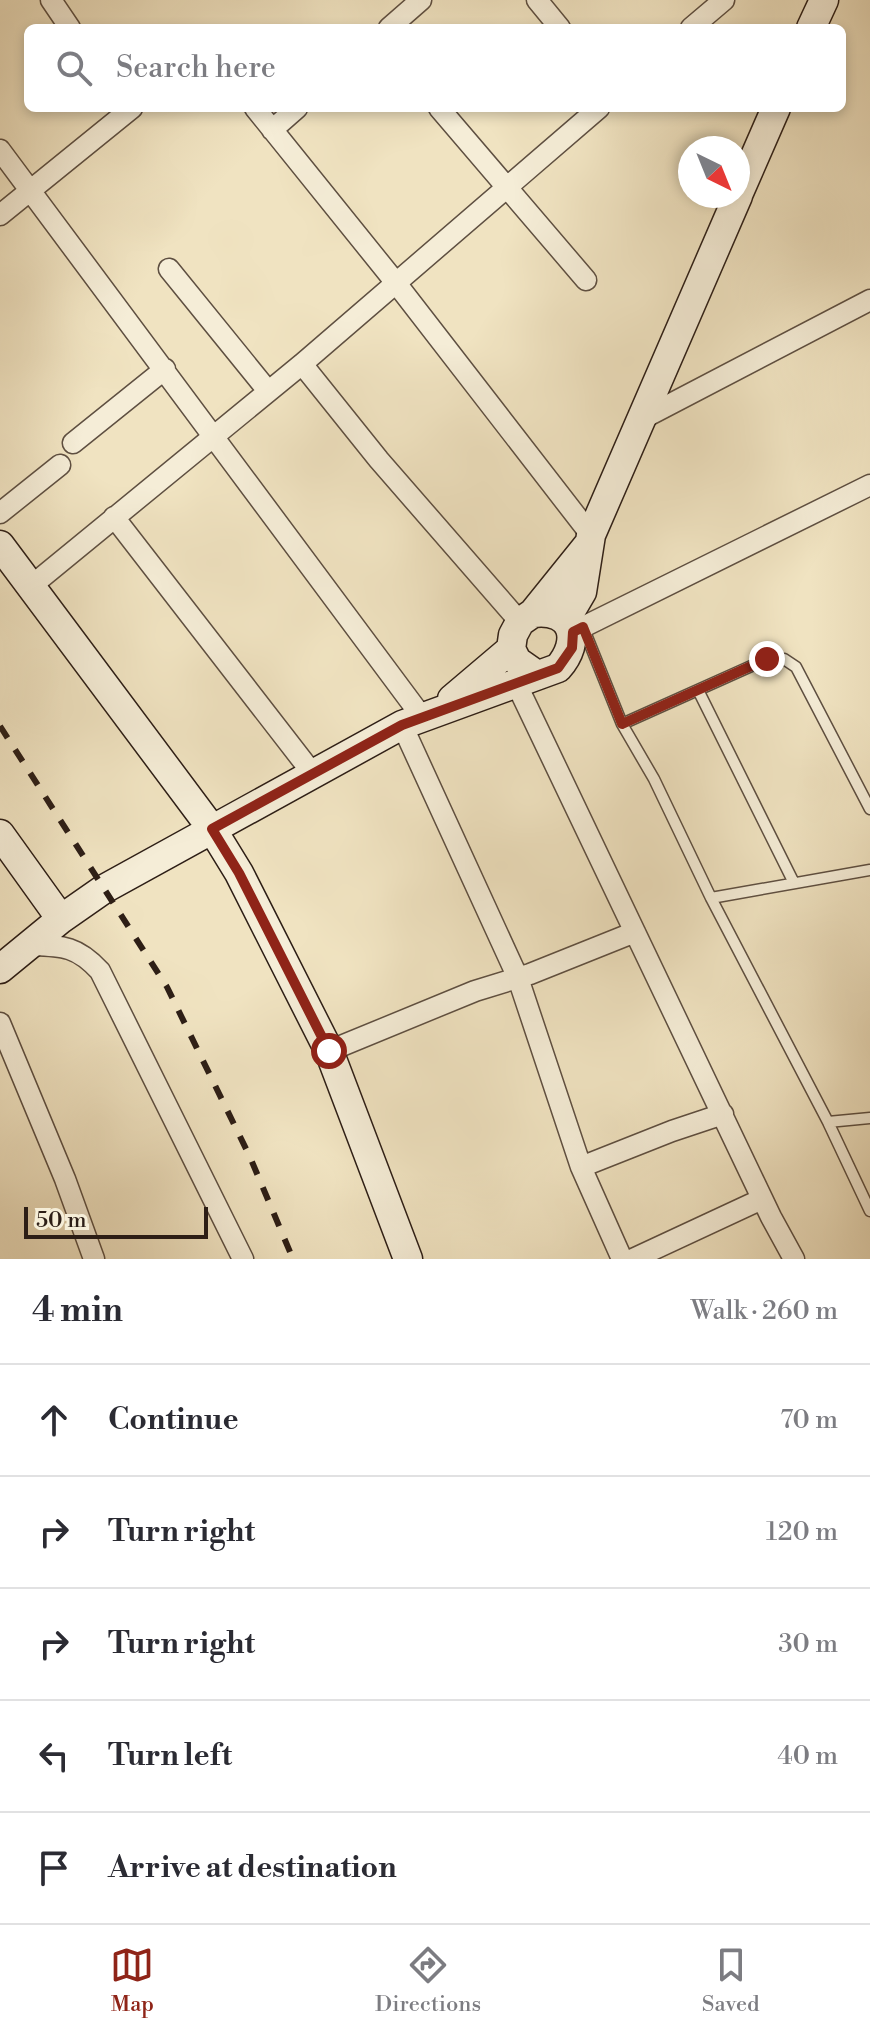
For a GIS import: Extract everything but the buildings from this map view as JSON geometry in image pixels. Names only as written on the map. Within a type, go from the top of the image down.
[{"type":"street","points":[[51,0],[67,24]]},
{"type":"street","points":[[398,7],[421,0]]},
{"type":"street","points":[[537,0],[557,24]]},
{"type":"street","points":[[696,24],[724,0]]},
{"type":"street","points":[[813,24],[824,0]]},
{"type":"street","points":[[0,215],[124,112]]},
{"type":"street","points":[[258,112],[396,283],[589,541]]},
{"type":"street","points":[[272,130],[292,112]]},
{"type":"street","points":[[442,112],[586,280]]},
{"type":"street","points":[[38,598],[114,517],[302,364],[594,112]]},
{"type":"street","points":[[750,168],[774,112]]},
{"type":"street","points":[[0,150],[214,434],[421,717],[518,978],[581,1167],[622,1259]]},
{"type":"street","points":[[0,969],[61,919],[104,889],[313,774],[421,717],[558,668],[572,648],[589,541],[638,421],[733,208]]},
{"type":"street","points":[[169,269],[268,391]]},
{"type":"street","points":[[638,421],[870,300]]},
{"type":"street","points":[[302,364],[379,460],[527,618]]},
{"type":"street","points":[[73,443],[165,369]]},
{"type":"street","points":[[0,513],[60,465]]},
{"type":"street","points":[[573,627],[870,485]]},
{"type":"street","points":[[114,517],[313,774]]},
{"type":"street","points":[[589,541],[513,635],[511,649],[635,932],[762,1199],[794,1259]]},
{"type":"street","points":[[0,545],[212,829],[239,873],[329,1051],[408,1259]]},
{"type":"street","points":[[527,618],[551,613],[573,627]]},
{"type":"street","points":[[421,717],[511,649]]},
{"type":"street","points":[[0,834],[61,919]]},
{"type":"street","points":[[329,1051],[475,991],[518,978],[635,932]]},
{"type":"street","points":[[31,945],[67,947],[88,958],[100,971],[243,1259]]},
{"type":"street","points":[[0,1023],[65,1179],[94,1259]]},
{"type":"street","points":[[581,1167],[723,1114]]},
{"type":"street","points":[[633,1259],[762,1199]]},
{"type":"lane","points":[[573,627],[654,779],[870,1211]]},
{"type":"lane","points":[[622,724],[767,659],[784,659],[796,667],[870,809]]},
{"type":"lane","points":[[698,690],[794,883]]},
{"type":"lane","points":[[711,898],[870,870]]},
{"type":"lane","points":[[828,1122],[870,1118]]},
{"type":"railway","points":[[0,726],[167,987],[250,1157],[293,1259]]},
{"type":"route","points":[[329,1051],[239,873],[212,829],[402,725],[558,668],[572,648],[573,632],[583,627],[622,724],[767,659]]}]
